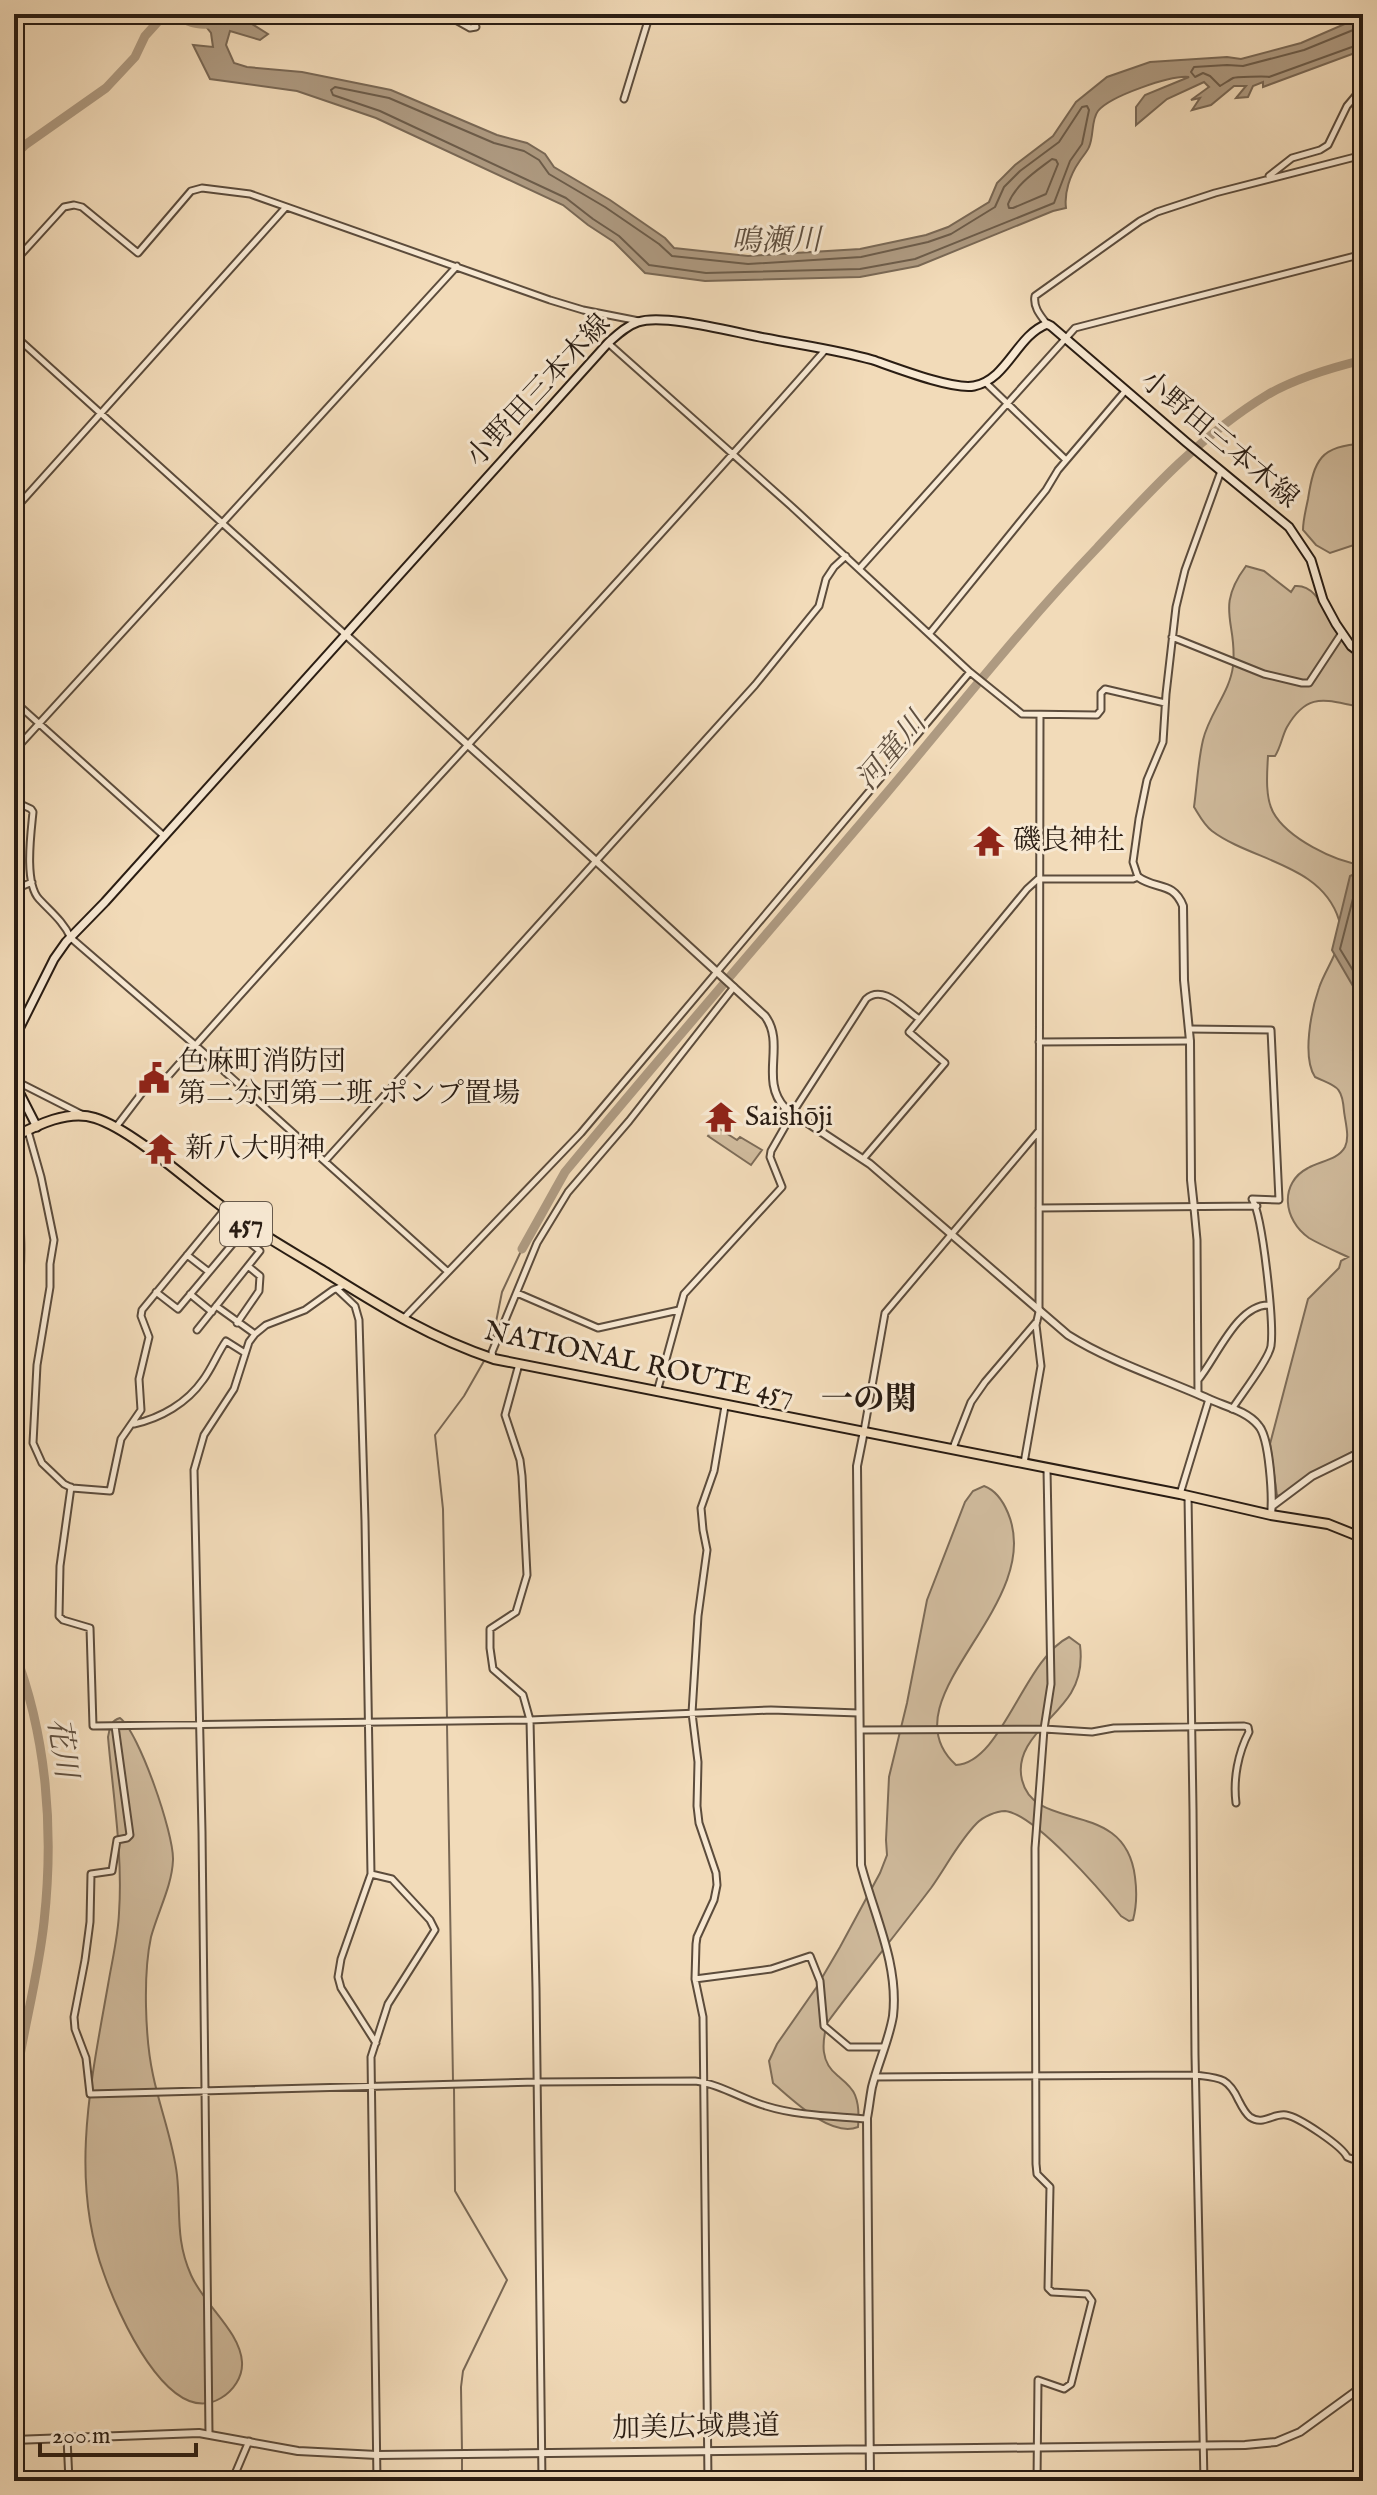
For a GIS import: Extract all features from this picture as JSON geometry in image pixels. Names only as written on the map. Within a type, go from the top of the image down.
[{"type":"highway","name":"NATIONAL ROUTE 457","points":[[82,1115],[116,1127],[225,1209],[342,1287],[467,1351],[492,1359],[725,1406],[1271,1511],[1328,1524],[1363,1538]]},
{"type":"highway","points":[[14,1137],[63,1117],[82,1115]]},
{"type":"main road","name":"小野田三本木線","points":[[14,1039],[54,959],[71,938],[623,330],[640,321],[688,324],[826,349],[955,385],[986,383]]},
{"type":"main road","name":"小野田三本木線","points":[[1047,324],[1289,527],[1311,560],[1323,600],[1342,633],[1351,646],[1363,655]]},
{"type":"main road","points":[[986,383],[1031,332],[1047,324]]},
{"type":"main road","points":[[14,1081],[37,1127]]},
{"type":"street","points":[[445,14],[470,28],[476,27],[472,14]]},
{"type":"street","points":[[624,99],[650,14]]},
{"type":"street","points":[[818,14],[872,14]]},
{"type":"street","points":[[1265,180],[1292,158],[1328,145],[1347,106],[1363,87]]},
{"type":"street","points":[[1047,324],[1034,303],[1035,296],[1140,221],[1188,202],[1363,155]]},
{"type":"street","points":[[14,262],[64,207],[82,207],[138,253],[196,188],[241,192],[550,300],[640,321]]},
{"type":"street","points":[[14,510],[286,207]]},
{"type":"street","points":[[860,568],[1075,328],[1363,254]]},
{"type":"street","points":[[14,751],[457,266]]},
{"type":"street","points":[[14,335],[765,1016],[772,1028],[772,1083],[779,1102],[793,1115],[863,1159],[1039,1312],[1080,1343],[1258,1423],[1268,1455],[1271,1511]]},
{"type":"street","points":[[608,343],[860,568],[971,672],[1022,714],[1097,715],[1101,710],[1101,693],[1105,689],[1165,703]]},
{"type":"street","points":[[116,1127],[148,1085],[163,1082],[826,349]]},
{"type":"street","points":[[986,383],[1066,460]]},
{"type":"street","points":[[930,633],[1046,490],[1066,460],[1126,390]]},
{"type":"street","points":[[1198,1394],[1197,1240],[1191,1180],[1190,1041],[1184,980],[1183,906],[1172,890],[1138,877],[1133,862],[1147,780],[1163,742],[1176,607],[1185,570],[1221,471]]},
{"type":"street","points":[[325,1161],[755,685],[819,606],[826,579],[846,556]]},
{"type":"street","points":[[1172,637],[1253,671],[1309,683],[1342,633]]},
{"type":"street","points":[[403,1320],[581,1133],[971,672]]},
{"type":"street","points":[[14,701],[164,836]]},
{"type":"street","points":[[1024,1464],[1041,1366],[1036,1325],[1039,1312],[1040,715]]},
{"type":"street","points":[[14,801],[33,812],[30,844],[32,882],[37,898],[66,927],[71,938],[447,1271]]},
{"type":"street","points":[[863,1159],[945,1063],[909,1032],[1027,889],[1038,879],[1138,877]]},
{"type":"street","points":[[14,890],[32,882]]},
{"type":"street","points":[[492,1359],[492,1352],[537,1243],[568,1192],[629,1121],[733,985]]},
{"type":"street","points":[[657,1392],[684,1294],[782,1187],[770,1154],[869,995],[882,993],[918,1018]]},
{"type":"street","points":[[1189,1029],[1271,1030],[1279,1200],[1252,1199],[1257,1206],[1262,1230],[1271,1347],[1232,1409]]},
{"type":"street","points":[[1039,1042],[1190,1041]]},
{"type":"street","points":[[14,1081],[82,1115]]},
{"type":"street","points":[[27,1130],[54,1240],[37,1365],[33,1443],[42,1463],[71,1487],[110,1491],[121,1439],[141,1410],[139,1379],[149,1337],[141,1313],[225,1209]]},
{"type":"street","points":[[870,2481],[867,2119],[875,2077],[893,2017],[894,1985],[890,1958],[861,1865],[857,1466],[885,1313],[1039,1131]]},
{"type":"street","points":[[1039,1208],[1257,1206]]},
{"type":"street","points":[[251,1243],[260,1232]]},
{"type":"street","points":[[156,1292],[178,1309],[240,1235],[260,1251],[197,1330]]},
{"type":"street","points":[[187,1255],[209,1272]]},
{"type":"street","points":[[237,1323],[259,1291],[260,1276],[248,1266]]},
{"type":"street","points":[[209,2434],[194,1470],[204,1435],[234,1389],[245,1353],[255,1334],[266,1325],[305,1310],[342,1287],[355,1306],[359,1320],[371,1874],[341,1959],[338,1977],[341,1988],[376,2043]]},
{"type":"street","points":[[517,1293],[598,1328],[679,1310]]},
{"type":"street","points":[[190,1294],[255,1334]]},
{"type":"street","points":[[1197,1381],[1230,1330],[1249,1312],[1269,1305]]},
{"type":"street","points":[[952,1449],[971,1402],[1038,1321]]},
{"type":"street","points":[[133,1424],[168,1411],[193,1392],[226,1341],[245,1353]]},
{"type":"street","points":[[519,1363],[505,1415],[520,1460],[527,1575],[516,1612],[490,1629],[490,1648],[493,1669],[523,1695],[530,1720],[542,2481]]},
{"type":"street","points":[[1204,2481],[1193,1809],[1184,1495],[1209,1399]]},
{"type":"street","points":[[708,2481],[703,2017],[695,1979],[697,1937],[714,1900],[717,1885],[699,1823],[698,1762],[692,1713],[698,1616],[707,1550],[701,1508],[714,1471],[725,1406]]},
{"type":"street","points":[[1271,1511],[1312,1476],[1363,1451]]},
{"type":"street","points":[[1037,2481],[1038,2380],[1064,2389],[1071,2384],[1092,2301],[1087,2294],[1052,2292],[1048,2288],[1050,2187],[1037,2174],[1035,1848],[1051,1673],[1047,1469]]},
{"type":"street","points":[[71,1487],[60,1566],[59,1616],[90,1628],[93,1726],[530,1720],[771,1710],[859,1713]]},
{"type":"street","points":[[115,1726],[130,1835],[117,1840],[112,1871],[91,1874],[87,1948],[74,2017],[87,2062],[90,2094],[537,2082],[703,2082],[766,2106],[867,2119]]},
{"type":"street","points":[[861,1730],[1044,1729],[1092,1732],[1114,1728],[1248,1727],[1234,1785],[1236,1803]]},
{"type":"street","points":[[371,1874],[392,1879],[430,1920],[435,1930],[388,2004],[371,2057],[377,2481]]},
{"type":"street","points":[[695,1979],[771,1969],[810,1956],[820,1981],[824,2026],[849,2047],[884,2047]]},
{"type":"street","points":[[875,2077],[1218,2077],[1235,2090],[1244,2110],[1254,2119],[1291,2116],[1337,2145],[1347,2157],[1352,2159],[1363,2154]]},
{"type":"street","name":"加美広域農道","points":[[14,2440],[209,2434],[298,2451],[377,2455],[1267,2443],[1300,2432],[1363,2386]]},
{"type":"street","points":[[67,2438],[69,2481]]},
{"type":"street","points":[[232,2481],[249,2441]]},
{"type":"shaded area","points":[[1363,444],[1363,542],[1330,553],[1316,545],[1303,530],[1313,474],[1322,457],[1329,452]]},
{"type":"shaded area","points":[[1246,566],[1264,571],[1291,592],[1295,586],[1310,590],[1337,631],[1363,652],[1363,707],[1320,701],[1303,707],[1285,730],[1275,756],[1268,756],[1269,799],[1280,822],[1313,847],[1339,859],[1363,865],[1363,1446],[1310,1475],[1286,1494],[1277,1496],[1270,1444],[1308,1299],[1348,1257],[1314,1241],[1300,1230],[1290,1212],[1289,1192],[1292,1183],[1308,1168],[1342,1151],[1347,1129],[1342,1096],[1333,1085],[1315,1077],[1308,1046],[1316,998],[1340,938],[1339,920],[1330,901],[1302,875],[1212,831],[1194,807],[1203,740],[1228,685],[1233,666],[1229,616],[1231,594]]},
{"type":"shaded area","points":[[715,1126],[737,1140],[740,1137],[762,1150],[751,1165],[708,1136]]},
{"type":"shaded area","points":[[984,1486],[995,1493],[1008,1513],[1014,1548],[1006,1582],[951,1681],[939,1711],[939,1739],[956,1765],[972,1760],[987,1747],[1053,1649],[1069,1637],[1080,1645],[1080,1669],[1074,1687],[1029,1744],[1023,1755],[1022,1780],[1030,1796],[1044,1807],[1098,1825],[1115,1836],[1128,1852],[1135,1877],[1133,1920],[1121,1916],[1050,1839],[1018,1815],[1001,1811],[980,1821],[964,1838],[931,1888],[827,2023],[825,2058],[832,2071],[854,2092],[858,2111],[858,2127],[836,2127],[813,2116],[773,2083],[769,2061],[840,1947],[887,1855],[889,1777],[927,1600],[965,1502],[973,1491]]},
{"type":"shaded area","points":[[120,1718],[128,1727],[145,1762],[162,1807],[172,1847],[170,1879],[148,1952],[146,2006],[153,2075],[175,2162],[183,2249],[191,2275],[235,2340],[242,2362],[239,2378],[229,2392],[221,2398],[201,2403],[182,2397],[164,2383],[133,2338],[104,2274],[93,2239],[87,2203],[86,2130],[118,1922],[119,1847],[108,1737],[112,1723]]},
{"type":"water","points":[[196,14],[236,14],[268,34],[260,40],[230,31],[226,45],[234,63],[302,72],[391,90],[497,135],[527,143],[545,154],[554,167],[610,200],[665,238],[674,248],[748,256],[860,249],[926,235],[948,227],[989,202],[997,183],[1053,136],[1076,102],[1107,77],[1150,62],[1227,57],[1241,59],[1301,43],[1363,16],[1363,50],[1263,87],[1263,82],[1253,86],[1248,97],[1236,98],[1246,86],[1234,86],[1211,105],[1192,110],[1200,98],[1191,100],[1209,87],[1204,82],[1167,99],[1136,125],[1136,107],[1145,95],[1189,77],[1155,83],[1127,93],[1098,111],[1089,147],[1068,184],[1066,208],[918,266],[860,277],[705,281],[645,273],[614,242],[563,205],[376,118],[297,91],[210,79],[193,45],[213,47],[211,33]]},
{"type":"water","points":[[1363,870],[1363,1040],[1356,1052],[1353,1050],[1360,1027],[1355,1009],[1357,993],[1332,950],[1350,876]]},
{"type":"waterway","name":"花川","points":[[14,156],[106,88],[135,57],[145,36],[164,15],[199,24],[215,23]]},
{"type":"waterway","name":"河童川","points":[[522,1249],[565,1172],[1015,639],[1136,506],[1198,446],[1267,395],[1314,374],[1363,360]]},
{"type":"waterway","name":"花川","points":[[14,1190],[21,1243],[20,1270],[14,1296]]},
{"type":"waterway","points":[[490,1352],[502,1292],[522,1249]]},
{"type":"waterway","points":[[447,1718],[443,1509],[435,1435],[464,1396],[484,1361]]},
{"type":"waterway","name":"花川","points":[[14,1651],[41,1750],[48,1819],[47,1888],[41,1943],[14,2091]]},
{"type":"waterway","points":[[447,1725],[453,2081]]},
{"type":"waterway","points":[[454,2088],[455,2191],[507,2280],[463,2371],[462,2452]]},
{"type":"waterway","points":[[462,2458],[462,2481]]},
{"type":"place","name":"磯良神社","points":[[989,841]]},
{"type":"place","name":"色麻町消防団 第二分団第二班 ポンプ置場","points":[[154,1078]]},
{"type":"place","name":"Saishōji","points":[[721,1117]]},
{"type":"place","name":"新八大明神","points":[[161,1149]]},
{"type":"district","name":"一の関","points":[[869,1400]]},
{"type":"water label","name":"鳴瀬川","points":[[776,242]]}]
